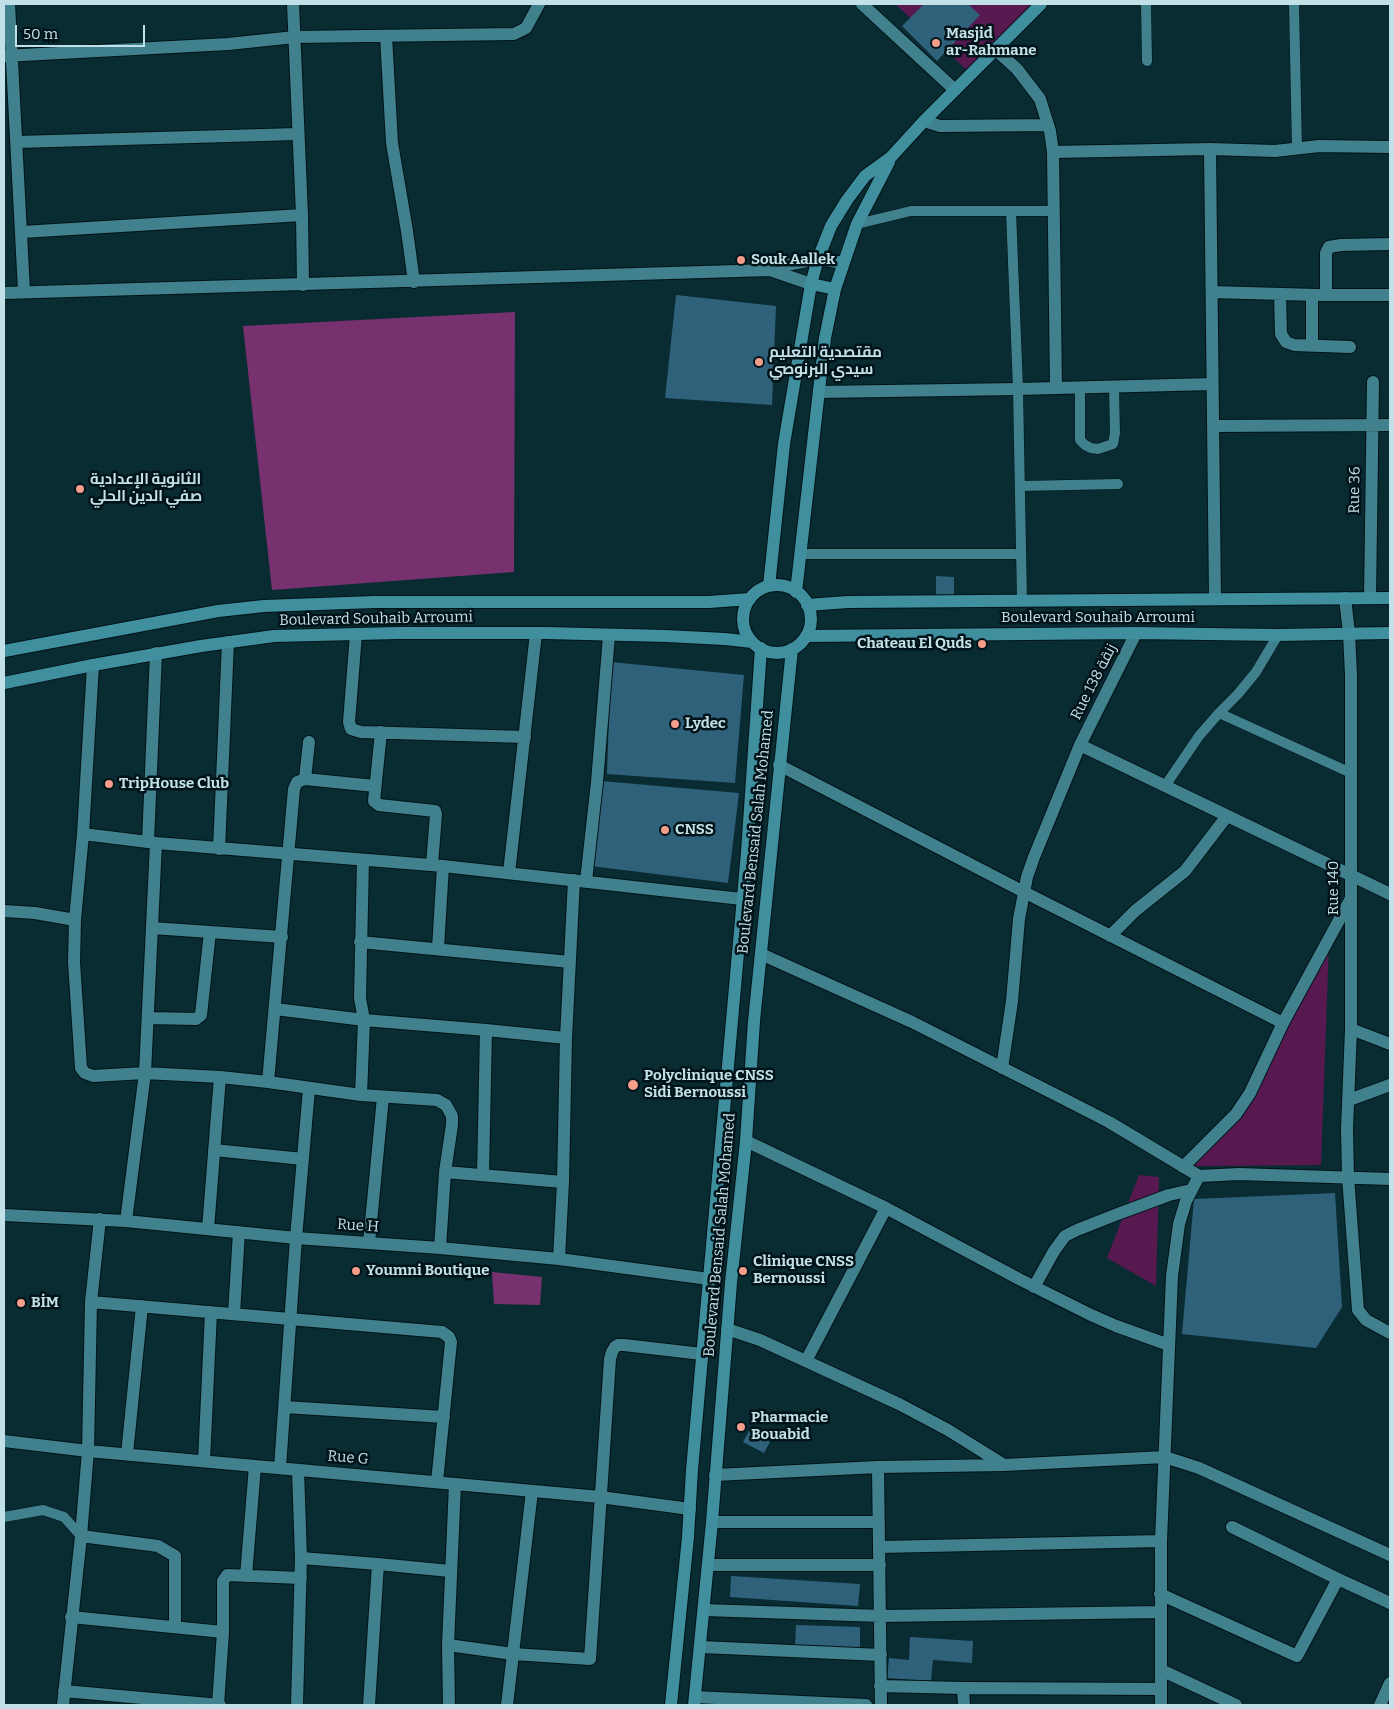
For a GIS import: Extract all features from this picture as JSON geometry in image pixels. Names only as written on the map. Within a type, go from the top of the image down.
[{"type":"street","points":[[9,4],[7,56],[17,142],[24,292]]},
{"type":"street","points":[[292,4],[302,215],[303,284]]},
{"type":"street","points":[[7,56],[228,44],[295,37],[514,34],[526,28],[539,4]]},
{"type":"street","points":[[862,4],[955,90]]},
{"type":"street","points":[[769,586],[784,444],[811,284],[818,259],[831,226],[847,200],[866,176],[891,157],[924,121],[1041,4]]},
{"type":"street","points":[[386,36],[392,143],[408,231],[414,282]]},
{"type":"street","points":[[996,50],[1017,69],[1040,99],[1048,125],[1053,152],[1056,388]]},
{"type":"street","points":[[924,121],[940,126],[1048,125]]},
{"type":"street","points":[[17,142],[298,134]]},
{"type":"street","points":[[1053,152],[1210,149],[1275,151],[1339,146],[1390,147]]},
{"type":"street","points":[[1210,149],[1215,599]]},
{"type":"street","points":[[796,592],[825,338],[835,288],[857,224],[891,157]]},
{"type":"street","points":[[22,232],[183,224],[302,215]]},
{"type":"street","points":[[1326,295],[1326,253],[1329,247],[1390,244]]},
{"type":"street","points":[[4,293],[770,270],[818,259],[843,263]]},
{"type":"street","points":[[770,270],[811,284],[835,288]]},
{"type":"street","points":[[1212,292],[1312,295],[1390,294]]},
{"type":"street","points":[[1280,294],[1281,334],[1286,342],[1294,345],[1350,348]]},
{"type":"street","points":[[1312,295],[1312,346]]},
{"type":"street","name":"Rue 36","points":[[1370,598],[1373,382]]},
{"type":"street","points":[[819,392],[1212,384]]},
{"type":"street","points":[[1213,426],[1390,425]]},
{"type":"street","points":[[769,586],[780,586],[796,592],[807,605],[810,620],[806,636],[792,649],[776,653],[757,645],[744,629],[743,613],[750,599],[755,593],[769,586]]},
{"type":"street","name":"Rue 140","points":[[1346,598],[1351,676],[1351,1029],[1348,1100],[1348,1177],[1358,1310],[1366,1320],[1390,1333]]},
{"type":"street","name":"Boulevard Souhaib Arroumi","points":[[807,605],[848,602],[1390,598]]},
{"type":"street","name":"Boulevard Souhaib Arroumi","points":[[4,651],[218,611],[264,606],[374,602],[699,602],[750,599]]},
{"type":"street","points":[[509,873],[536,633]]},
{"type":"street","name":"Boulevard Souhaib Arroumi","points":[[4,683],[156,653],[274,636],[536,633],[675,636],[757,645]]},
{"type":"street","name":"Rue 138 زنقة","points":[[1002,1068],[1012,1001],[1019,919],[1034,857],[1080,745],[1136,633]]},
{"type":"street","name":"Boulevard Souhaib Arroumi","points":[[806,636],[1390,633]]},
{"type":"street","points":[[356,634],[349,722],[351,729],[361,732],[525,737]]},
{"type":"street","points":[[559,1259],[570,962],[580,880],[597,782],[608,636]]},
{"type":"street","points":[[219,849],[228,642]]},
{"type":"street","name":"Boulevard Bensaid Salah Mohamed","points":[[671,1705],[690,1509],[747,852],[757,645]]},
{"type":"street","name":"Boulevard Bensaid Salah Mohamed","points":[[694,1701],[701,1647],[727,1328],[746,1141],[754,1021],[792,649]]},
{"type":"street","points":[[126,1221],[145,1073],[148,1018],[152,928],[156,653]]},
{"type":"street","points":[[93,664],[83,834],[74,920],[74,962],[81,1068],[85,1073],[92,1076],[145,1073],[220,1077],[361,1095],[437,1100],[446,1105],[452,1116],[445,1172],[440,1248]]},
{"type":"street","points":[[381,732],[374,801],[379,805],[435,810],[438,948]]},
{"type":"street","points":[[305,779],[308,742]]},
{"type":"street","points":[[1080,745],[1390,894]]},
{"type":"street","points":[[779,765],[1283,1023]]},
{"type":"street","points":[[268,1082],[294,789],[297,782],[305,779],[375,786]]},
{"type":"street","points":[[1110,936],[1135,911],[1185,872],[1227,816]]},
{"type":"street","points":[[83,834],[219,849],[437,865],[742,899]]},
{"type":"street","points":[[361,1095],[364,1020],[360,998],[363,860]]},
{"type":"street","points":[[1184,1167],[1236,1114],[1250,1093],[1283,1023],[1351,899]]},
{"type":"street","points":[[4,911],[35,913],[74,920]]},
{"type":"street","points":[[152,928],[282,936]]},
{"type":"street","points":[[148,1018],[196,1020],[202,1015],[210,932]]},
{"type":"street","points":[[360,942],[570,962]]},
{"type":"street","points":[[761,954],[912,1022],[1109,1122],[1199,1176],[1239,1174],[1390,1179]]},
{"type":"street","points":[[275,1010],[566,1038]]},
{"type":"street","points":[[1351,1029],[1390,1044]]},
{"type":"street","points":[[483,1175],[486,1030]]},
{"type":"street","points":[[208,1229],[220,1077]]},
{"type":"street","points":[[1348,1100],[1390,1085]]},
{"type":"street","points":[[280,1468],[296,1238],[309,1089]]},
{"type":"street","points":[[369,1243],[383,1097]]},
{"type":"street","points":[[746,1141],[786,1158],[886,1208],[1034,1287],[1116,1326],[1169,1345]]},
{"type":"street","points":[[214,1150],[303,1159]]},
{"type":"street","points":[[445,1172],[563,1182]]},
{"type":"street","points":[[1161,1705],[1161,1541],[1172,1276],[1179,1224],[1191,1190],[1199,1176]]},
{"type":"street","points":[[1034,1287],[1054,1251],[1065,1236],[1169,1195],[1191,1190]]},
{"type":"street","points":[[806,1361],[886,1208]]},
{"type":"street","name":"Rue H","points":[[4,1215],[126,1221],[296,1238],[440,1248],[559,1259],[709,1278]]},
{"type":"street","points":[[63,1705],[88,1451],[90,1302],[100,1220]]},
{"type":"street","points":[[234,1314],[239,1232]]},
{"type":"street","points":[[90,1302],[438,1331],[446,1334],[451,1342],[437,1482]]},
{"type":"street","points":[[127,1454],[142,1306]]},
{"type":"street","points":[[204,1461],[212,1312]]},
{"type":"street","points":[[727,1328],[760,1340],[899,1404],[948,1430],[1004,1465]]},
{"type":"street","points":[[448,1645],[513,1654],[590,1658],[610,1359],[614,1347],[624,1344],[702,1354]]},
{"type":"street","points":[[285,1407],[444,1417]]},
{"type":"street","name":"Rue G","points":[[4,1440],[88,1451],[600,1497],[690,1509]]},
{"type":"street","points":[[715,1475],[878,1467],[1004,1465],[1164,1457],[1199,1468],[1390,1555]]},
{"type":"street","points":[[246,1576],[255,1466]]},
{"type":"street","points":[[878,1467],[881,1705]]},
{"type":"street","points":[[297,1705],[301,1578],[298,1470]]},
{"type":"street","points":[[449,1705],[450,1571],[455,1484]]},
{"type":"street","points":[[507,1705],[532,1491]]},
{"type":"street","points":[[712,1522],[879,1522]]},
{"type":"street","points":[[1232,1527],[1390,1603]]},
{"type":"street","points":[[81,1536],[158,1546],[175,1556],[175,1627]]},
{"type":"street","points":[[880,1547],[1161,1541]]},
{"type":"street","points":[[301,1558],[450,1571]]},
{"type":"street","points":[[369,1705],[378,1564]]},
{"type":"street","points":[[708,1565],[880,1565]]},
{"type":"street","points":[[64,1691],[218,1705],[223,1632],[223,1581],[227,1575],[301,1578]]},
{"type":"street","points":[[1160,1594],[1298,1656],[1338,1579]]},
{"type":"street","points":[[704,1610],[881,1616],[1160,1612]]},
{"type":"street","points":[[71,1617],[223,1632]]},
{"type":"street","points":[[701,1647],[880,1655]]},
{"type":"street","points":[[1160,1670],[1236,1705]]},
{"type":"street","points":[[1380,1705],[1390,1684]]},
{"type":"street","points":[[880,1686],[1161,1690]]},
{"type":"street","points":[[963,1688],[964,1705]]},
{"type":"street","points":[[694,1701],[866,1705]]},
{"type":"lane","points":[[1146,4],[1147,62]]},
{"type":"lane","points":[[1294,4],[1297,149]]},
{"type":"lane","points":[[857,224],[911,211],[1054,210]]},
{"type":"lane","points":[[1011,211],[1018,389],[1022,601]]},
{"type":"lane","points":[[1080,388],[1080,440],[1085,445],[1098,449],[1113,444],[1115,433],[1114,387]]},
{"type":"lane","points":[[1020,486],[1118,484]]},
{"type":"lane","points":[[800,554],[1020,554]]},
{"type":"lane","points":[[1165,786],[1200,736],[1256,672],[1278,635]]},
{"type":"lane","points":[[1219,713],[1351,773]]},
{"type":"lane","points":[[4,1517],[43,1510],[64,1516],[81,1536]]},
{"type":"shaded area","points":[[895,4],[1039,4],[970,73]]},
{"type":"shaded area","points":[[515,312],[514,572],[272,590],[243,326]]},
{"type":"shaded area","points":[[1329,944],[1321,1165],[1193,1166],[1242,1117]]},
{"type":"shaded area","points":[[1139,1175],[1159,1177],[1156,1286],[1107,1258]]},
{"type":"shaded area","points":[[492,1272],[542,1277],[540,1305],[494,1304]]},
{"type":"building","name":"Masjid ar-Rahmane","points":[[924,4],[968,4],[980,15],[937,61],[902,26]]},
{"type":"building","points":[[676,295],[776,306],[772,405],[665,398]]},
{"type":"building","points":[[936,576],[954,577],[954,599],[936,598]]},
{"type":"building","name":"Lydec","points":[[611,662],[744,675],[735,783],[607,774]]},
{"type":"building","name":"CNSS","points":[[601,781],[739,793],[728,883],[591,866]]},
{"type":"building","points":[[1335,1193],[1342,1307],[1316,1348],[1182,1334],[1194,1199]]},
{"type":"building","points":[[749,1431],[770,1442],[764,1453],[743,1442]]},
{"type":"building","points":[[731,1576],[860,1584],[858,1606],[730,1597]]},
{"type":"building","points":[[796,1625],[860,1627],[860,1648],[795,1647]]},
{"type":"building","points":[[910,1637],[973,1641],[972,1663],[933,1660],[931,1681],[887,1678],[889,1658],[909,1660]]},
{"type":"place","name":"Masjid ar-Rahmane","points":[[936,43]]},
{"type":"place","name":"Souk Aallek","points":[[741,260]]},
{"type":"place","name":"مقتصدية التعليم سيدي البرنوصي","points":[[759,362]]},
{"type":"place","name":"الثانوية الإعدادية صفي الدين الحلي","points":[[80,489]]},
{"type":"place","name":"Chateau El Quds","points":[[982,644]]},
{"type":"place","name":"Lydec","points":[[675,724]]},
{"type":"place","name":"TripHouse Club","points":[[109,784]]},
{"type":"place","name":"CNSS","points":[[665,830]]},
{"type":"place","name":"Polyclinique ِCNSS Sidi Bernoussi","points":[[633,1085]]},
{"type":"place","name":"Youmni Boutique","points":[[356,1271]]},
{"type":"place","name":"Clinique CNSS Bernoussi","points":[[743,1271]]},
{"type":"place","name":"BİM","points":[[21,1303]]},
{"type":"place","name":"Pharmacie Bouabid","points":[[741,1427]]}]
